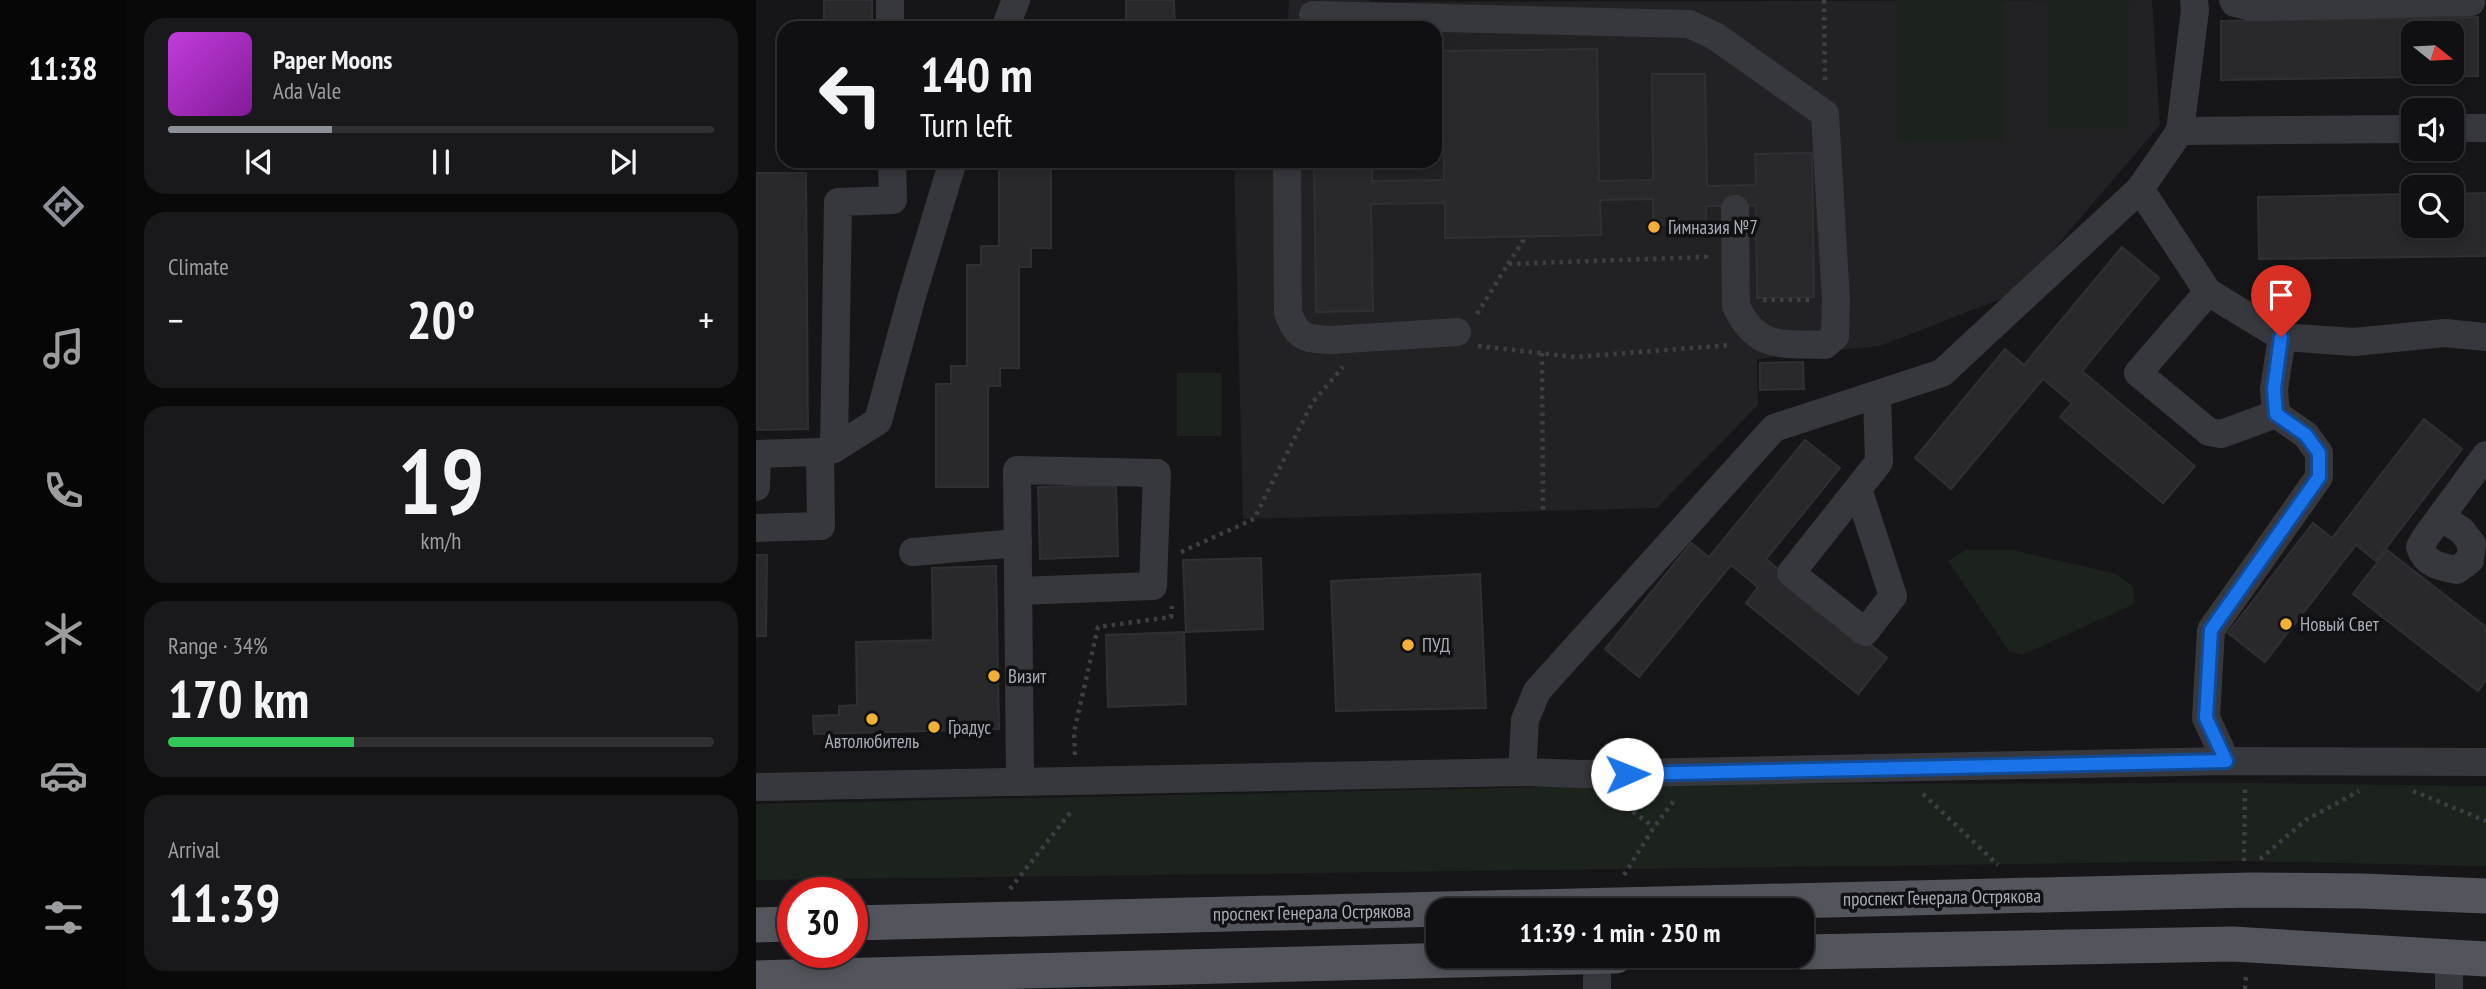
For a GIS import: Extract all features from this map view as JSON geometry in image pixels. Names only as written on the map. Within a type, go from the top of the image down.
[{"type":"main road","name":"проспект Генерала Острякова","points":[[868,923],[2248,890],[2486,896]]},
{"type":"main road","points":[[756,925],[777,924]]},
{"type":"main road","points":[[1814,952],[2232,944],[2449,973],[2486,959]]},
{"type":"main road","points":[[756,978],[1426,960]]},
{"type":"street","points":[[890,0],[890,21]]},
{"type":"street","points":[[1008,21],[1016,0]]},
{"type":"street","points":[[1522,772],[1525,720],[1537,691],[1774,428],[1942,373],[2140,189],[2180,131],[2194,0]]},
{"type":"street","points":[[2233,0],[2251,7],[2471,2]]},
{"type":"street","points":[[1310,14],[1689,24],[1715,36],[1825,114],[1836,300],[1835,336],[1825,345],[1767,342],[1757,337],[1736,306],[1735,209]]},
{"type":"street","points":[[2180,131],[2401,128]]},
{"type":"street","points":[[2464,128],[2486,128]]},
{"type":"street","points":[[756,528],[821,526],[838,202],[893,200],[892,168]]},
{"type":"street","points":[[756,487],[757,454],[827,450],[878,421],[951,168]]},
{"type":"street","points":[[1287,168],[1288,313],[1295,330],[1311,339],[1330,340],[1466,333]]},
{"type":"street","points":[[2140,189],[2208,292],[2281,337],[2354,342],[2445,333],[2486,337]]},
{"type":"street","points":[[2208,292],[2138,373],[2209,432],[2221,434],[2276,414]]},
{"type":"street","points":[[2276,414],[2274,389],[2281,337]]},
{"type":"street","points":[[1857,489],[1893,596],[1865,632],[1791,573],[1857,489],[1880,462],[1877,395]]},
{"type":"street","points":[[2236,761],[2206,718],[2211,630],[2319,477],[2319,453],[2306,435],[2276,414]]},
{"type":"street","points":[[2441,517],[2486,454]]},
{"type":"street","points":[[1018,591],[1153,586],[1157,473],[1017,470],[1018,543],[1018,591],[1020,780]]},
{"type":"street","points":[[913,552],[1018,543]]},
{"type":"street","points":[[756,787],[1075,779],[1522,772],[1581,774],[2236,761],[2486,762]]},
{"type":"street","points":[[1597,968],[1597,989]]},
{"type":"path","points":[[1824,0],[1825,114]]},
{"type":"path","points":[[1523,237],[1466,333],[1542,353],[1575,357],[1767,342]]},
{"type":"path","points":[[1508,264],[1654,258]]},
{"type":"path","points":[[1542,353],[1544,511]]},
{"type":"path","points":[[1176,554],[1254,519],[1312,403],[1345,365]]},
{"type":"path","points":[[1010,889],[1076,806],[1074,732],[1098,627],[1171,617],[1172,604]]},
{"type":"path","points":[[2236,761],[2242,858],[2248,870]]},
{"type":"path","points":[[1897,769],[2005,872]]},
{"type":"path","points":[[1619,883],[1654,827],[1696,772]]},
{"type":"path","points":[[2257,861],[2306,820],[2363,789]]},
{"type":"path","points":[[2404,789],[2486,821]]},
{"type":"shaded area","name":"Гимназия №7","points":[[1289,0],[2152,0],[2160,125],[2016,293],[1880,346],[1757,359],[1758,405],[1657,508],[1243,519],[1234,168],[1442,168],[1442,21],[1288,21]]},
{"type":"shaded area","points":[[1895,0],[2003,0],[2004,141],[1897,142]]},
{"type":"shaded area","points":[[2047,0],[2128,0],[2129,11],[2074,13],[2127,13],[2128,129],[2048,129]]},
{"type":"shaded area","points":[[1177,373],[1222,373],[1222,436],[1177,436]]},
{"type":"shaded area","points":[[1966,550],[2013,550],[2116,574],[2133,586],[2134,604],[2022,655],[2009,651],[1948,561]]},
{"type":"shaded area","points":[[2250,783],[2486,786],[2486,866],[2239,861],[868,879],[777,877],[777,880],[756,880],[756,804],[1686,784]]},
{"type":"building","points":[[824,0],[872,0],[872,21],[824,21]]},
{"type":"building","points":[[1126,0],[1174,0],[1175,21],[1126,21]]},
{"type":"building","points":[[2478,17],[2478,76],[2464,76],[2464,21],[2401,21],[2401,77],[2221,80],[2221,21]]},
{"type":"building","points":[[1597,49],[1599,181],[1653,180],[1652,74],[1705,74],[1707,186],[1756,185],[1755,154],[1812,153],[1814,297],[1757,298],[1756,205],[1706,206],[1706,223],[1653,225],[1653,199],[1600,200],[1601,235],[1445,238],[1445,203],[1371,204],[1373,311],[1316,312],[1314,168],[1372,168],[1372,181],[1444,180],[1442,51]]},
{"type":"building","points":[[999,168],[1051,168],[1051,248],[1031,248],[1031,267],[1019,267],[1019,368],[1000,368],[1000,386],[988,386],[988,487],[936,487],[936,384],[951,384],[951,366],[967,366],[967,265],[981,265],[981,246],[999,246]]},
{"type":"building","points":[[756,173],[806,173],[808,429],[756,430]]},
{"type":"building","points":[[2486,193],[2486,256],[2259,259],[2258,197],[2401,194],[2401,238],[2464,238],[2464,194]]},
{"type":"building","points":[[2122,247],[2159,278],[2082,371],[2195,466],[2163,503],[2060,417],[2072,403],[2043,379],[1951,489],[1915,458],[2005,349],[2024,365]]},
{"type":"building","points":[[1803,362],[1804,389],[1760,390],[1760,363]]},
{"type":"building","points":[[2424,419],[2462,449],[2376,561],[2356,545],[2265,662],[2228,633],[2313,523],[2332,538]]},
{"type":"building","points":[[1805,440],[1840,468],[1766,559],[1887,658],[1858,694],[1746,603],[1758,587],[1731,565],[1639,677],[1605,649],[1691,543],[1709,557]]},
{"type":"building","points":[[1116,485],[1118,556],[1040,559],[1038,487]]},
{"type":"building","points":[[2387,550],[2486,627],[2486,680],[2478,691],[2353,594]]},
{"type":"building","points":[[756,555],[767,555],[766,636],[756,636]]},
{"type":"building","points":[[1261,558],[1263,629],[1186,632],[1183,560]]},
{"type":"building","points":[[996,566],[999,729],[814,734],[813,716],[839,715],[839,706],[857,705],[856,642],[933,640],[932,568]]},
{"type":"building","name":"ПУД","points":[[1480,574],[1486,708],[1336,711],[1331,581]]},
{"type":"building","points":[[1184,632],[1186,704],[1108,707],[1106,635]]},
{"type":"place","name":"Гимназия №7","points":[[1654,227]]},
{"type":"place","name":"Новый Свет","points":[[2286,624]]},
{"type":"place","name":"ПУД","points":[[1408,645]]},
{"type":"place","name":"Визит","points":[[994,676]]},
{"type":"place","name":"Автолюбитель","points":[[872,719]]},
{"type":"place","name":"Градус","points":[[934,727]]},
{"type":"route","points":[[1627,774],[2226,761],[2206,718],[2211,630],[2319,477],[2319,453],[2306,435],[2276,414],[2274,389],[2281,337]]}]
